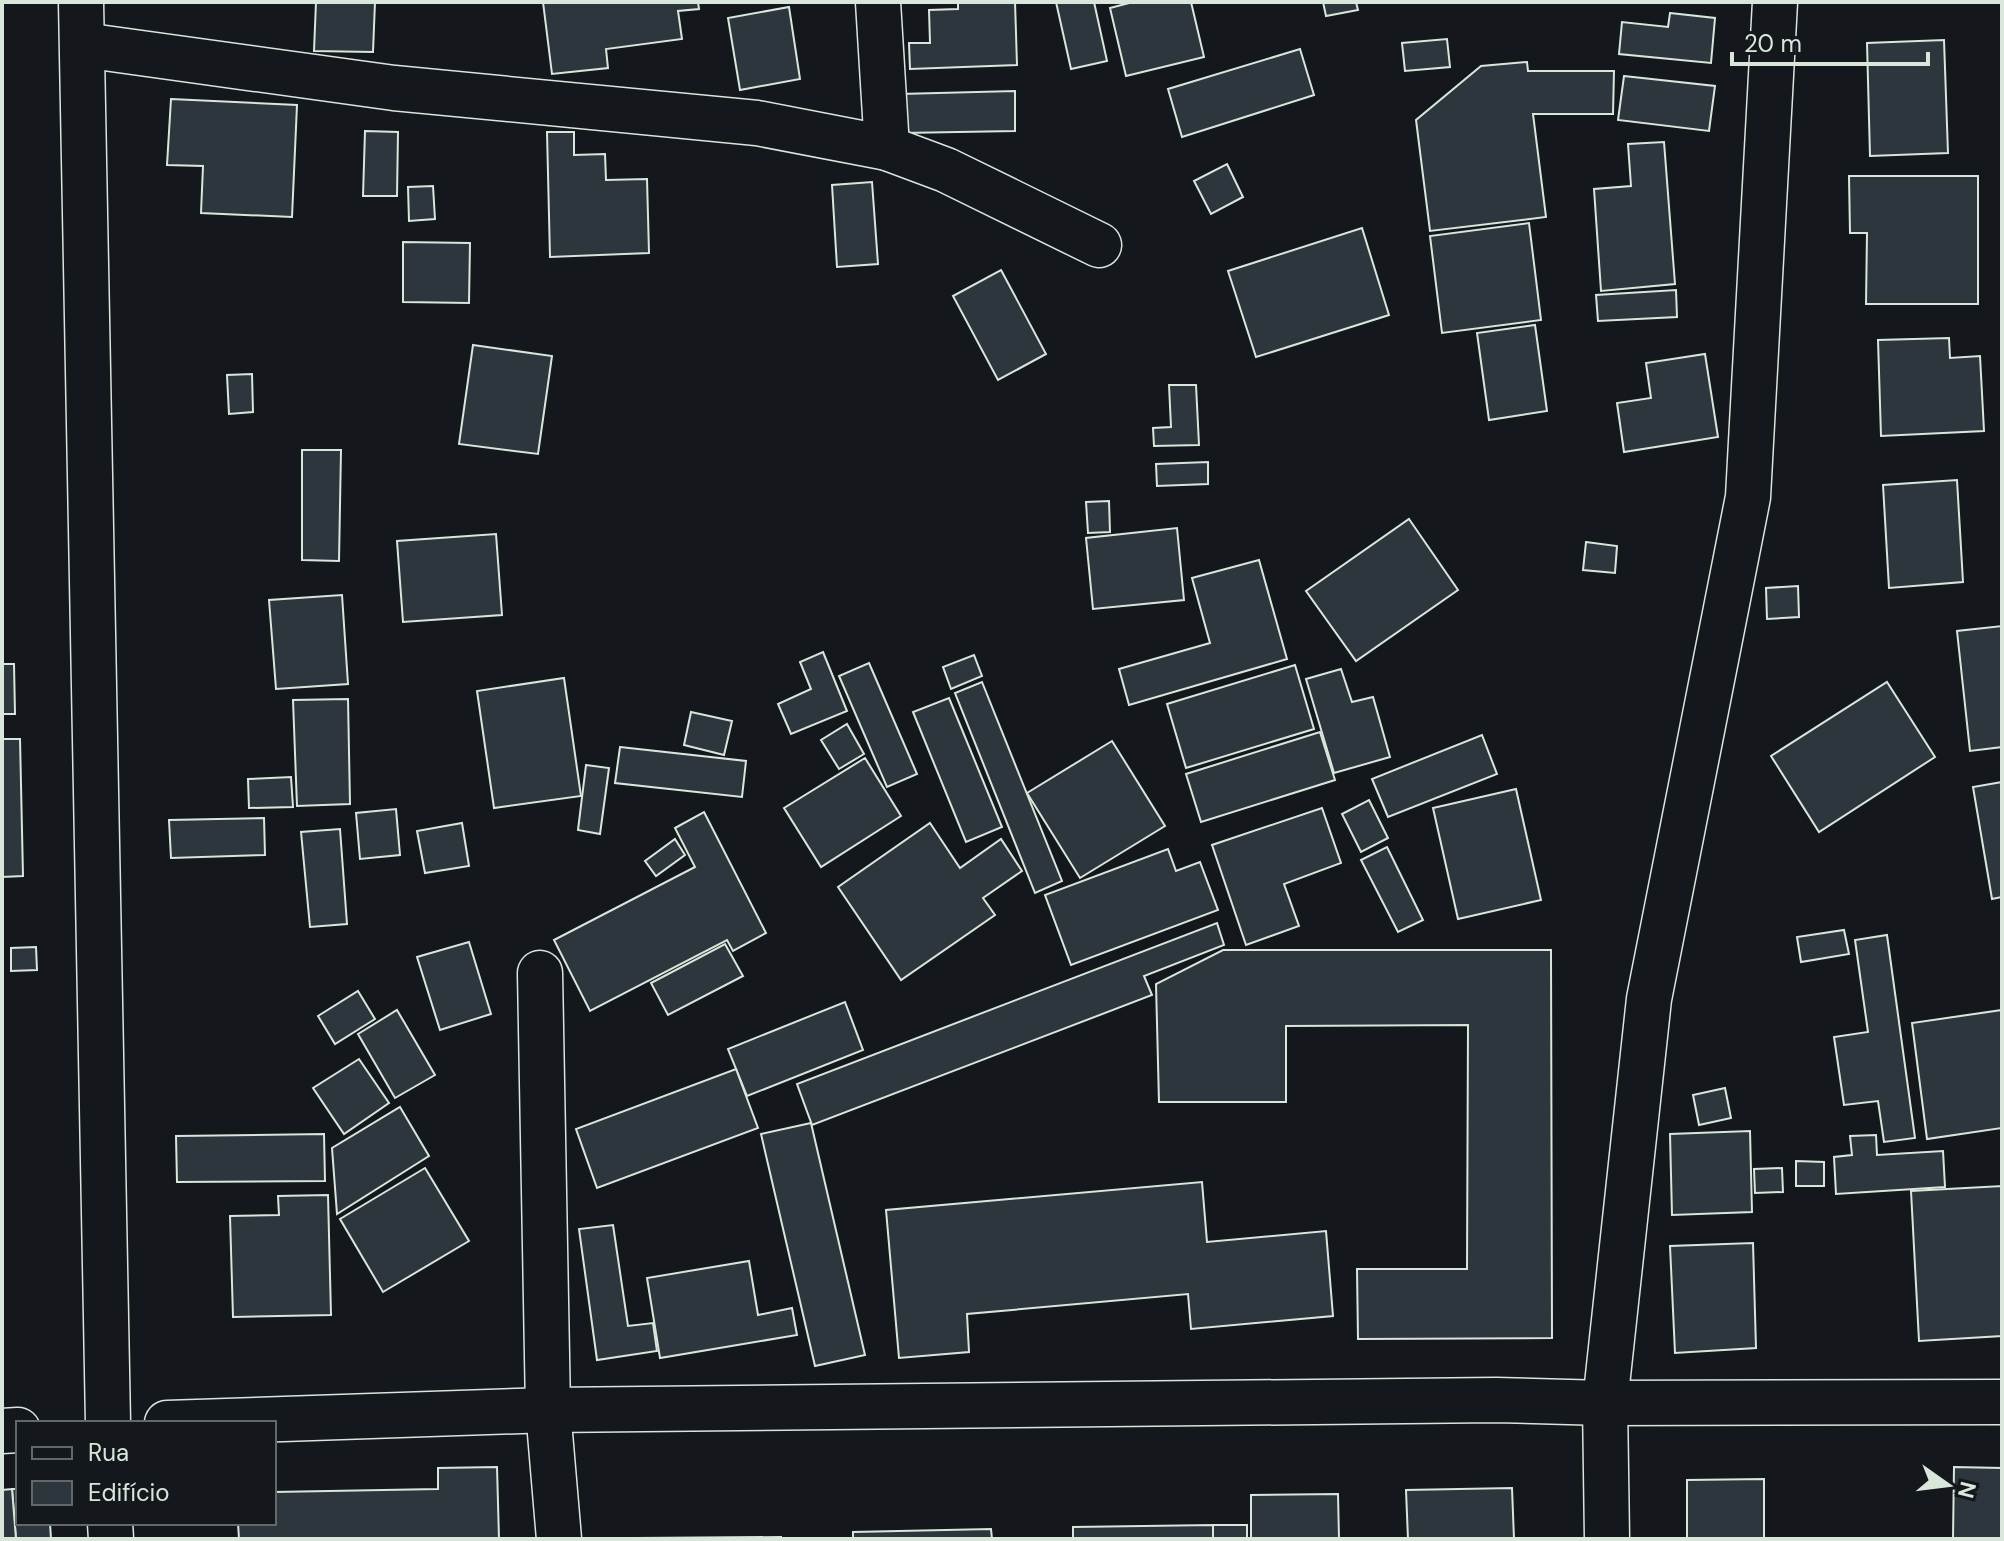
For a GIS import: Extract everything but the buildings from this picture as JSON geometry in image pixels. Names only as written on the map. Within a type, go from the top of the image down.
[{"type":"street","points":[[81,2],[108,1421]]},
{"type":"street","points":[[878,2],[887,148]]},
{"type":"street","points":[[1607,1539],[1605,1403],[1649,999],[1748,497],[1775,2]]},
{"type":"street","points":[[83,45],[394,88],[757,123],[887,148],[946,170],[1099,245]]},
{"type":"street","points":[[540,973],[548,1410],[559,1539]]},
{"type":"street","points":[[226,1421],[548,1410],[1496,1400],[1605,1403],[2002,1402]]}]
